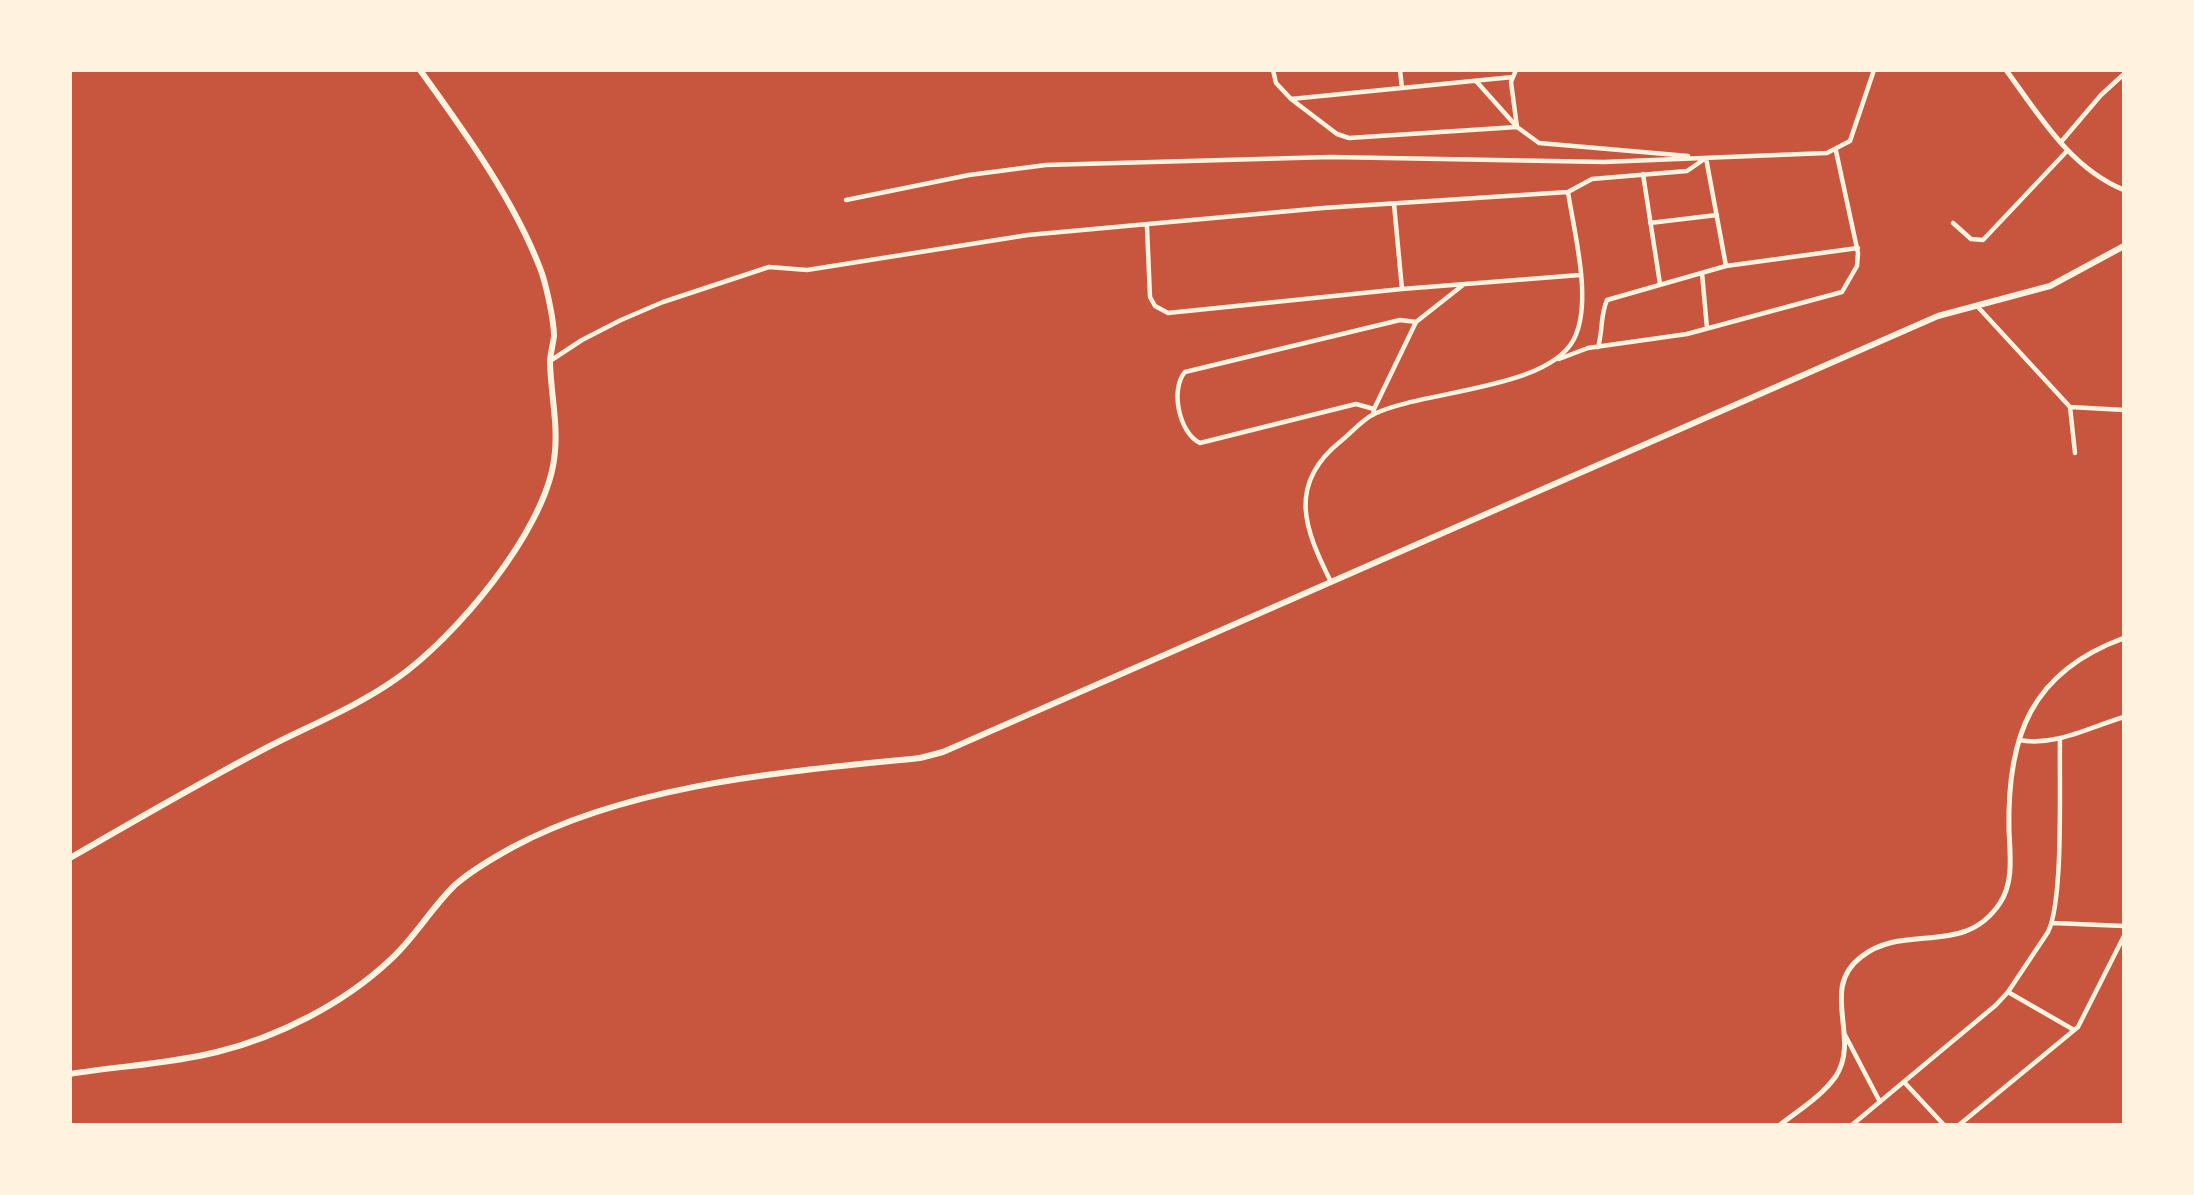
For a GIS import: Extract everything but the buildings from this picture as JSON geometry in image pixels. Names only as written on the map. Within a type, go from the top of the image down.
[{"type":"main road","points":[[70,858],[216,774],[397,679],[429,651],[472,606],[509,559],[539,507],[554,461],[556,416],[550,361],[554,335],[541,269],[478,151],[420,70]]},
{"type":"main road","points":[[70,1074],[214,1053],[278,1031],[342,997],[390,961],[455,885],[484,863],[516,846],[591,814],[743,779],[920,758],[943,752],[1938,316],[2050,286],[2124,246]]},
{"type":"street","points":[[1273,70],[1276,83],[1291,99],[1337,134],[1349,138],[1517,127]]},
{"type":"street","points":[[1400,70],[1402,88]]},
{"type":"street","points":[[1516,70],[1513,77],[1517,127]]},
{"type":"street","points":[[846,200],[969,175],[1046,165],[1331,157],[1604,162],[1836,151],[1850,141],[1855,132],[1874,70]]},
{"type":"street","points":[[2006,70],[2067,150],[2096,174],[2124,190]]},
{"type":"street","points":[[2062,142],[2101,95],[2124,74]]},
{"type":"street","points":[[1291,99],[1513,77]]},
{"type":"street","points":[[1476,81],[1517,127],[1539,142],[1706,158]]},
{"type":"street","points":[[1953,223],[1971,239],[1988,237],[2067,150]]},
{"type":"street","points":[[1416,322],[1400,320],[1185,372],[1178,380],[1177,395],[1187,431],[1200,443],[1356,404],[1374,412],[1520,376],[1555,360],[1598,348],[1707,328],[1837,296],[1846,286],[1857,265],[1858,248],[1836,151]]},
{"type":"street","points":[[550,361],[582,340],[621,320],[663,302],[769,267],[807,270],[1013,237],[1394,204],[1568,192],[1592,179],[1687,171],[1706,158]]},
{"type":"street","points":[[1706,158],[1726,266]]},
{"type":"street","points":[[1643,174],[1660,284]]},
{"type":"street","points":[[1555,360],[1573,341],[1579,326],[1580,275],[1568,192]]},
{"type":"street","points":[[1394,204],[1402,289]]},
{"type":"street","points":[[1650,223],[1717,215]]},
{"type":"street","points":[[1147,227],[1150,297],[1155,306],[1168,313],[1402,289],[1580,275]]},
{"type":"street","points":[[1598,348],[1602,334],[1601,313],[1607,300],[1726,266],[1858,248]]},
{"type":"street","points":[[1702,273],[1707,328]]},
{"type":"street","points":[[1332,582],[1308,531],[1305,501],[1307,485],[1321,458],[1374,412],[1416,322],[1464,285]]},
{"type":"street","points":[[1976,306],[2070,407],[2075,453]]},
{"type":"street","points":[[2070,407],[2124,410]]},
{"type":"street","points":[[1780,1125],[1821,1093],[1837,1074],[1843,1059],[1845,1035],[1839,1005],[1841,985],[1850,968],[1861,956],[1898,942],[1955,936],[1970,931],[2000,903],[2009,876],[2010,777],[2018,740],[2032,707],[2044,688],[2064,669],[2124,638]]},
{"type":"street","points":[[2018,740],[2041,742],[2060,738],[2124,717]]},
{"type":"street","points":[[1852,1125],[2008,992],[2053,923],[2060,738]]},
{"type":"street","points":[[2053,923],[2124,926]]},
{"type":"street","points":[[1959,1125],[2074,1030],[2085,1016],[2124,936]]},
{"type":"street","points":[[2008,992],[2074,1030]]},
{"type":"street","points":[[1845,1035],[1880,1102]]},
{"type":"street","points":[[1904,1082],[1944,1125]]}]
